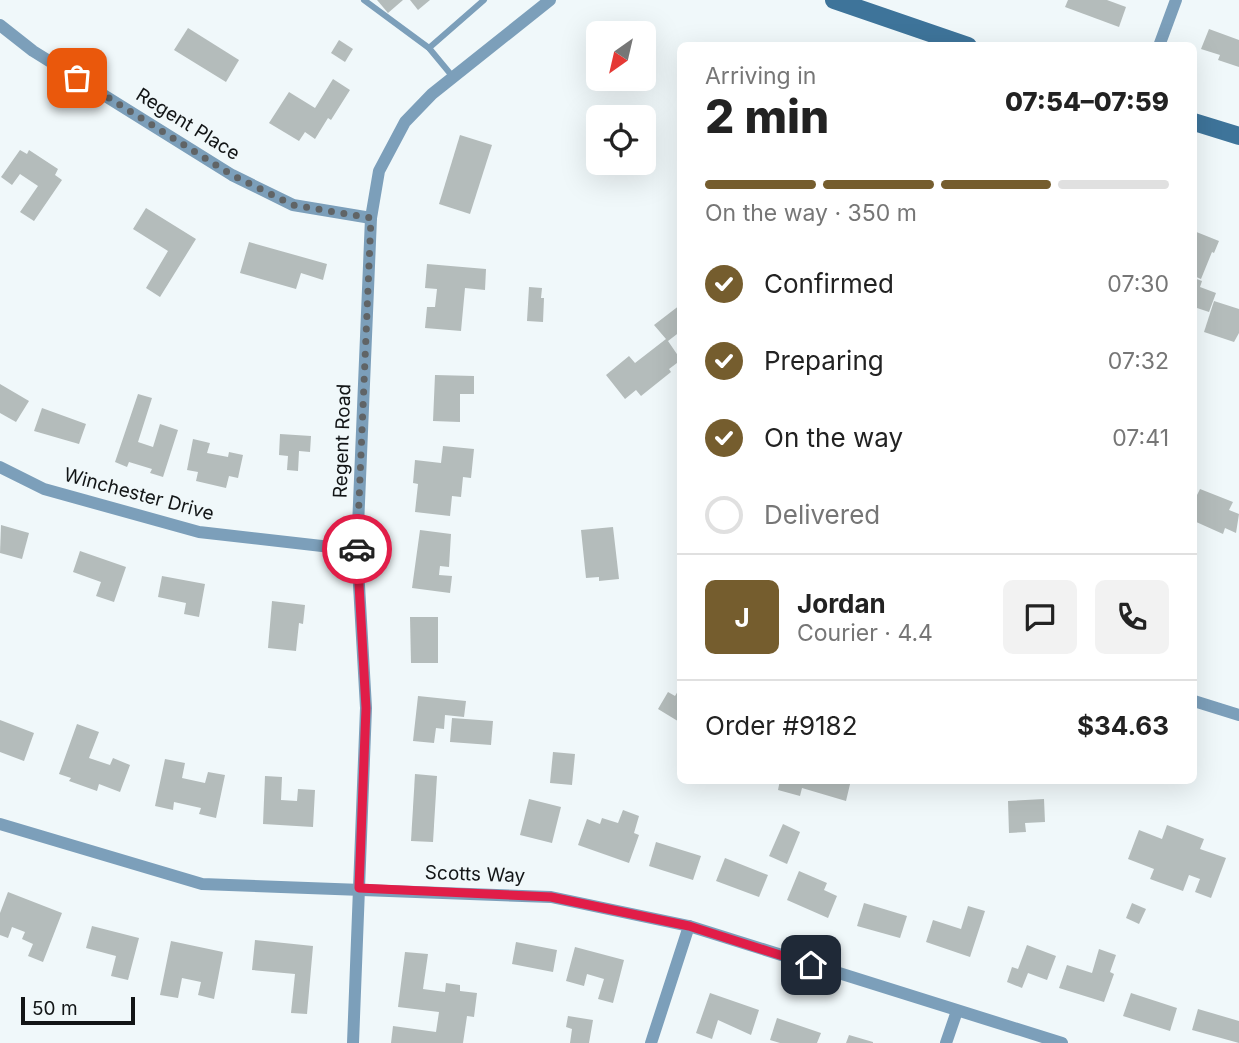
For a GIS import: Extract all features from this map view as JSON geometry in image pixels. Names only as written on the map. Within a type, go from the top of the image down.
[{"type":"street","name":"Regent Road","points":[[354,1043],[366,708],[357,550],[371,218],[379,171],[405,122],[432,94],[550,0]]},
{"type":"street","points":[[834,0],[956,42]]},
{"type":"street","points":[[1160,42],[1176,0]]},
{"type":"street","name":"Regent Place","points":[[0,25],[33,51],[232,175],[293,205],[371,218]]},
{"type":"street","points":[[1197,123],[1239,136]]},
{"type":"street","name":"Winchester Drive","points":[[0,467],[44,489],[199,532],[357,550]]},
{"type":"street","points":[[1197,702],[1239,715]]},
{"type":"street","name":"Scotts Way","points":[[0,824],[202,884],[551,897],[689,926],[1062,1043]]},
{"type":"street","points":[[651,1043],[689,926]]},
{"type":"street","points":[[946,1043],[957,1012]]},
{"type":"lane","points":[[364,0],[429,48],[453,77]]},
{"type":"lane","points":[[429,48],[484,0]]},
{"type":"building","points":[[377,0],[403,0],[388,13]]},
{"type":"building","points":[[410,0],[430,0],[418,10]]},
{"type":"building","points":[[1068,0],[1107,0],[1126,7],[1119,27],[1065,7]]},
{"type":"building","points":[[188,28],[239,60],[226,82],[174,50]]},
{"type":"building","points":[[1209,29],[1239,40],[1239,67],[1218,60],[1220,55],[1201,49]]},
{"type":"building","points":[[339,40],[353,49],[345,62],[331,53]]},
{"type":"building","points":[[333,79],[350,90],[315,139],[305,132],[299,141],[269,123],[289,92],[315,108]]},
{"type":"building","points":[[460,135],[492,145],[470,214],[439,204]]},
{"type":"building","points":[[20,150],[27,154],[29,150],[58,169],[55,175],[62,180],[34,221],[20,212],[38,186],[20,174],[12,185],[1,177]]},
{"type":"building","points":[[146,208],[196,239],[160,297],[146,288],[168,251],[133,229]]},
{"type":"building","points":[[1197,232],[1219,241],[1201,279],[1197,277]]},
{"type":"building","points":[[249,242],[327,264],[323,280],[301,273],[296,289],[240,273]]},
{"type":"building","points":[[427,264],[486,269],[485,290],[465,288],[461,331],[425,328],[427,307],[435,307],[437,289],[425,288]]},
{"type":"building","points":[[1197,279],[1202,281],[1200,287],[1216,293],[1209,312],[1197,308]]},
{"type":"building","points":[[529,287],[542,288],[543,322],[527,321]]},
{"type":"building","points":[[1214,301],[1239,309],[1239,333],[1234,342],[1204,332]]},
{"type":"building","points":[[677,307],[677,334],[668,341],[677,354],[677,363],[669,369],[671,372],[641,396],[636,390],[625,399],[606,375],[629,356],[635,363],[666,339],[654,325]]},
{"type":"building","points":[[435,375],[474,376],[474,394],[460,394],[460,422],[433,421]]},
{"type":"building","points":[[0,384],[29,401],[16,422],[0,413]]},
{"type":"building","points":[[138,394],[152,398],[138,442],[153,447],[160,424],[178,430],[163,477],[150,473],[152,469],[129,462],[127,467],[115,462]]},
{"type":"building","points":[[42,408],[86,424],[79,444],[34,431]]},
{"type":"building","points":[[280,434],[311,436],[310,452],[299,451],[298,471],[287,470],[288,456],[279,455]]},
{"type":"building","points":[[193,439],[210,443],[207,453],[228,457],[229,452],[243,455],[238,478],[229,476],[226,488],[196,481],[198,472],[187,470]]},
{"type":"building","points":[[443,446],[474,449],[471,478],[463,477],[461,497],[452,496],[450,516],[415,512],[418,484],[413,483],[415,460],[441,463]]},
{"type":"building","points":[[1200,489],[1233,502],[1229,510],[1239,514],[1236,533],[1225,528],[1223,534],[1197,522],[1197,495]]},
{"type":"building","points":[[1,525],[29,533],[22,559],[0,553]]},
{"type":"building","points":[[613,527],[619,579],[599,581],[599,577],[586,578],[581,530]]},
{"type":"building","points":[[420,530],[451,534],[449,567],[440,566],[439,575],[452,576],[450,593],[412,588]]},
{"type":"building","points":[[80,551],[126,567],[114,602],[96,596],[101,582],[73,572]]},
{"type":"building","points":[[162,576],[205,584],[199,617],[184,614],[186,603],[158,597]]},
{"type":"building","points":[[272,601],[305,605],[303,624],[299,623],[296,651],[268,648]]},
{"type":"building","points":[[410,617],[438,617],[438,663],[411,663]]},
{"type":"building","points":[[668,692],[675,696],[677,693],[677,721],[658,709]]},
{"type":"building","points":[[418,696],[466,701],[464,717],[445,715],[444,729],[436,728],[434,743],[413,741]]},
{"type":"building","points":[[452,718],[493,721],[491,745],[450,742]]},
{"type":"building","points":[[0,720],[34,733],[24,761],[0,752]]},
{"type":"building","points":[[77,724],[99,732],[89,758],[110,765],[113,758],[130,765],[120,792],[99,784],[97,791],[69,781],[71,778],[59,774]]},
{"type":"building","points":[[553,752],[575,754],[572,785],[550,783]]},
{"type":"building","points":[[165,759],[185,763],[182,778],[205,783],[208,772],[225,775],[216,818],[199,814],[201,808],[174,802],[173,810],[155,806]]},
{"type":"building","points":[[415,774],[437,776],[433,842],[411,841]]},
{"type":"building","points":[[265,776],[282,777],[281,800],[297,801],[298,789],[315,790],[313,827],[263,824]]},
{"type":"building","points":[[779,784],[850,784],[846,801],[802,788],[800,796],[778,790]]},
{"type":"building","points":[[529,799],[561,807],[552,843],[520,835]]},
{"type":"building","points":[[1044,799],[1045,822],[1025,823],[1026,832],[1009,833],[1008,801]]},
{"type":"building","points":[[623,810],[639,816],[634,833],[639,835],[629,863],[578,845],[587,819],[600,824],[602,818],[618,823]]},
{"type":"building","points":[[783,824],[800,832],[787,864],[769,856]]},
{"type":"building","points":[[1167,825],[1204,839],[1200,849],[1226,858],[1211,898],[1195,892],[1200,879],[1189,875],[1183,891],[1150,879],[1154,869],[1128,859],[1139,830],[1162,839]]},
{"type":"building","points":[[656,842],[701,856],[693,880],[649,866]]},
{"type":"building","points":[[725,858],[768,875],[759,897],[716,881]]},
{"type":"building","points":[[799,871],[827,883],[824,890],[837,896],[828,918],[787,900]]},
{"type":"building","points":[[8,892],[62,913],[43,962],[28,956],[33,944],[22,939],[25,932],[12,927],[8,938],[0,935],[0,913]]},
{"type":"building","points":[[864,903],[907,916],[900,938],[857,926]]},
{"type":"building","points":[[1132,903],[1146,909],[1139,924],[1126,918]]},
{"type":"building","points":[[968,906],[985,911],[970,957],[926,942],[933,920],[961,929]]},
{"type":"building","points":[[92,926],[139,938],[128,980],[111,976],[116,956],[86,948]]},
{"type":"building","points":[[255,940],[313,946],[307,1014],[291,1013],[295,974],[252,970]]},
{"type":"building","points":[[171,941],[223,952],[214,999],[198,995],[201,982],[182,978],[178,998],[160,995]]},
{"type":"building","points":[[516,942],[557,950],[553,972],[512,964]]},
{"type":"building","points":[[1027,945],[1056,956],[1047,980],[1028,973],[1022,988],[1007,982],[1012,967],[1018,969]]},
{"type":"building","points":[[575,947],[624,960],[613,1003],[598,999],[604,979],[587,974],[584,986],[566,981]]},
{"type":"building","points":[[1099,949],[1116,955],[1110,972],[1114,974],[1104,1002],[1059,988],[1067,965],[1092,973]]},
{"type":"building","points":[[405,952],[428,954],[423,989],[445,992],[446,983],[460,985],[460,991],[477,993],[474,1017],[467,1016],[463,1043],[391,1043],[393,1026],[436,1032],[439,1012],[398,1007]]},
{"type":"building","points":[[710,993],[759,1010],[751,1035],[718,1020],[712,1039],[696,1033]]},
{"type":"building","points":[[1131,993],[1177,1008],[1170,1031],[1123,1016]]},
{"type":"building","points":[[1198,1009],[1239,1021],[1239,1043],[1192,1030]]},
{"type":"building","points":[[568,1016],[593,1020],[589,1043],[570,1043],[572,1029],[566,1027]]},
{"type":"building","points":[[777,1018],[821,1033],[817,1043],[780,1043],[770,1040]]},
{"type":"building","points":[[849,1035],[873,1042],[873,1043],[846,1043]]},
{"type":"way so far","points":[[77,78],[232,175],[293,205],[371,218],[357,549]]},
{"type":"route","points":[[357,549],[366,708],[359,888],[551,897],[689,926],[811,965]]}]
